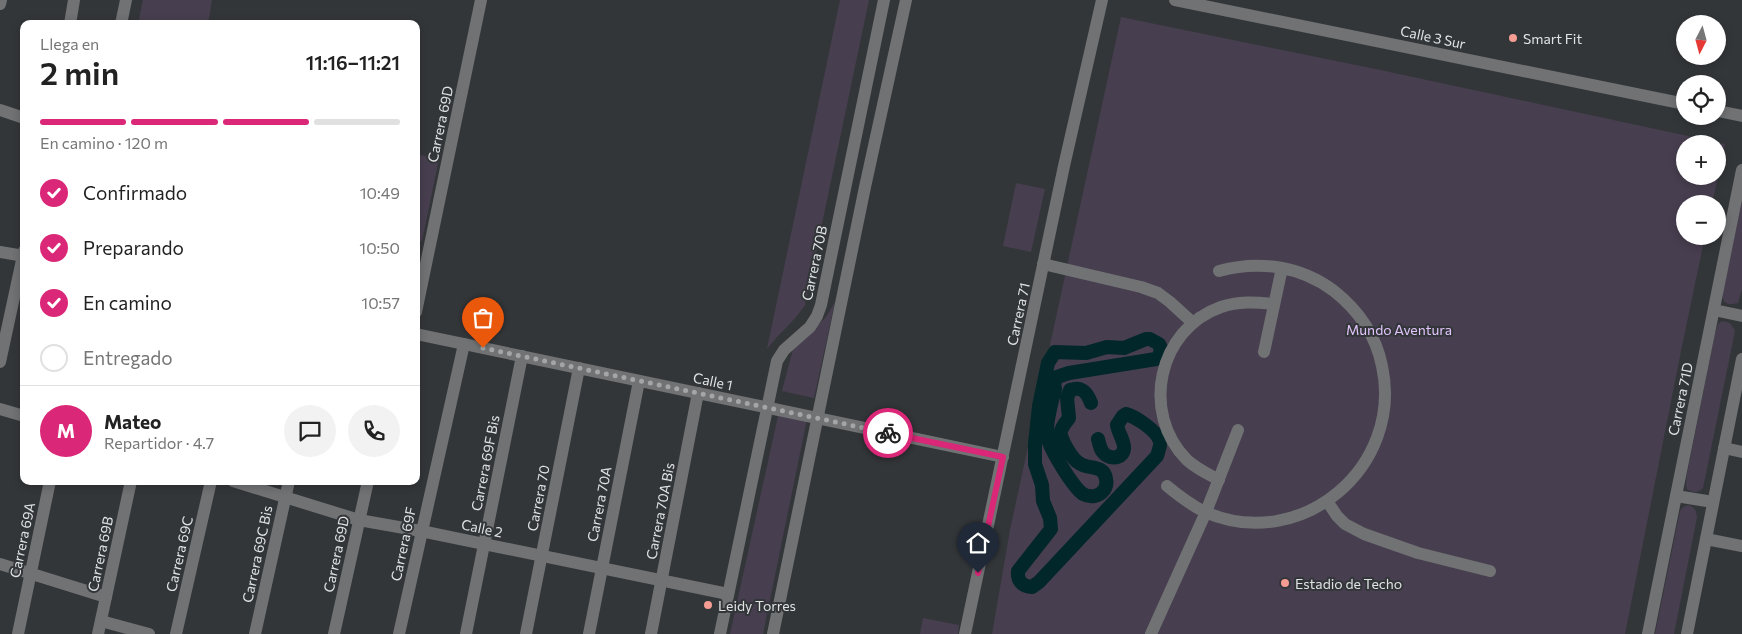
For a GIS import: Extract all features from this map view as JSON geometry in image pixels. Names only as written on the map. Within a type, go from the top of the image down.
[{"type":"street","points":[[0,4],[1,0]]},
{"type":"street","points":[[71,20],[74,0]]},
{"type":"street","points":[[122,20],[126,0]]},
{"type":"street","name":"Carrera 69D","points":[[420,293],[481,0]]},
{"type":"street","name":"Carrera 70B","points":[[720,634],[777,361],[784,350],[810,327],[821,305],[884,0]]},
{"type":"street","points":[[773,634],[906,0]]},
{"type":"street","name":"Carrera 71","points":[[966,634],[1043,264],[1102,0]]},
{"type":"street","name":"Calle 3 Sur","points":[[1175,0],[1676,102]]},
{"type":"street","points":[[0,110],[20,117]]},
{"type":"street","points":[[1726,113],[1742,116]]},
{"type":"street","name":"Carrera 71D","points":[[1648,634],[1742,170]]},
{"type":"street","points":[[0,252],[20,254]]},
{"type":"street","points":[[1043,264],[1158,293],[1193,323]]},
{"type":"street","points":[[1167,486],[1187,502],[1206,512],[1238,521],[1269,521],[1299,515],[1327,501],[1342,490],[1365,463],[1374,447],[1380,430],[1386,394],[1380,358],[1374,339],[1350,305],[1318,281],[1282,268],[1242,266],[1219,271]]},
{"type":"street","points":[[0,362],[20,268]]},
{"type":"street","points":[[1264,352],[1282,268]]},
{"type":"street","points":[[1219,480],[1200,470],[1188,460],[1168,434],[1160,402],[1162,369],[1168,354],[1177,340],[1193,323],[1209,312],[1233,304],[1253,302],[1273,304]]},
{"type":"street","points":[[1714,310],[1742,316]]},
{"type":"street","name":"Calle 1","points":[[420,335],[1003,457]]},
{"type":"street","name":"Carrera 69F","points":[[399,634],[464,344]]},
{"type":"street","name":"Carrera 69F Bis","points":[[466,634],[522,356]]},
{"type":"street","points":[[1690,633],[1713,502],[1742,359]]},
{"type":"street","name":"Carrera 70","points":[[526,634],[579,368]]},
{"type":"street","name":"Carrera 70A","points":[[589,634],[639,381]]},
{"type":"street","name":"Carrera 70A Bis","points":[[650,634],[698,393]]},
{"type":"street","points":[[0,408],[20,415]]},
{"type":"street","points":[[1151,634],[1206,512],[1238,430]]},
{"type":"street","points":[[1724,448],[1742,452]]},
{"type":"street","name":"Carrera 69A","points":[[18,634],[49,485]]},
{"type":"street","name":"Carrera 69B","points":[[99,628],[130,485]]},
{"type":"street","name":"Carrera 69C","points":[[176,634],[210,485]]},
{"type":"street","name":"Calle 2","points":[[246,485],[359,520],[728,594]]},
{"type":"street","name":"Carrera 69C Bis","points":[[255,634],[287,485]]},
{"type":"street","name":"Carrera 69D","points":[[334,634],[367,485]]},
{"type":"street","points":[[1676,496],[1713,502]]},
{"type":"street","points":[[1327,501],[1345,524],[1364,534],[1418,553],[1490,571]]},
{"type":"street","points":[[1706,539],[1742,546]]},
{"type":"street","points":[[0,564],[30,575],[106,597]]},
{"type":"street","points":[[99,628],[149,634]]},
{"type":"green space","points":[[143,0],[212,0],[209,20],[139,20]]},
{"type":"green space","points":[[840,0],[869,0],[805,305],[767,349]]},
{"type":"green space","name":"Mundo Aventura","points":[[1121,17],[1683,135],[1676,135],[1676,185],[1716,185],[1714,195],[1676,195],[1676,245],[1703,245],[1625,634],[992,634],[1010,530]]},
{"type":"green space","points":[[420,155],[439,159],[422,241],[420,241]]},
{"type":"green space","points":[[1016,183],[1045,189],[1031,252],[1003,246]]},
{"type":"green space","points":[[1742,200],[1742,289],[1738,303],[1728,304],[1723,299],[1722,293]]},
{"type":"green space","points":[[835,302],[814,398],[782,391],[793,349],[826,317]]},
{"type":"green space","points":[[1722,321],[1730,323],[1735,331],[1703,488],[1693,492],[1687,489],[1687,474],[1715,333],[1718,324]]},
{"type":"green space","points":[[778,416],[807,419],[763,634],[730,634]]},
{"type":"green space","points":[[1688,505],[1695,509],[1697,517],[1674,634],[1655,634],[1680,511]]},
{"type":"green space","points":[[923,618],[959,625],[958,634],[920,634]]},
{"type":"waterway","points":[[1091,403],[1088,396],[1081,389],[1070,390],[1067,398],[1069,418],[1061,431],[1062,438],[1076,461],[1099,469],[1105,474],[1106,486],[1104,490],[1100,494],[1091,496],[1083,494],[1073,484],[1048,441],[1047,425],[1055,389],[1054,383],[1057,377],[1069,373],[1156,359],[1159,357],[1161,348],[1159,344],[1146,339],[1124,348],[1107,347],[1086,353],[1055,352],[1048,363],[1039,406],[1035,464],[1042,485],[1043,501],[1050,518],[1051,529],[1018,571],[1019,580],[1025,585],[1032,587],[1039,582],[1157,456],[1160,445],[1158,437],[1150,428],[1126,414],[1117,425],[1124,446],[1123,453],[1120,456],[1114,458],[1104,454],[1098,439]]},
{"type":"way so far","points":[[483,348],[888,433]]},
{"type":"place","name":"Smart Fit","points":[[1513,38]]},
{"type":"place","name":"Estadio de Techo","points":[[1285,583]]},
{"type":"place","name":"Leidy Torres","points":[[708,605]]},
{"type":"route","points":[[888,433],[1003,457],[978,573]]}]
